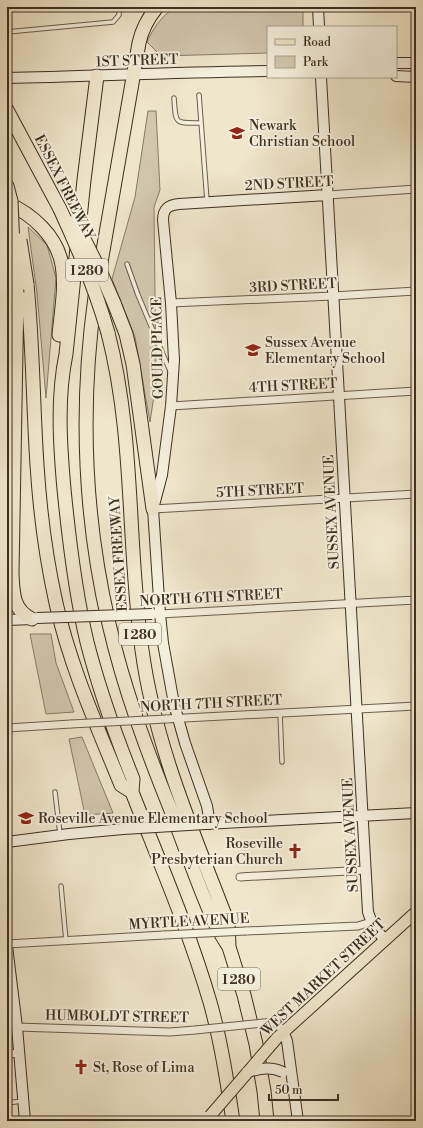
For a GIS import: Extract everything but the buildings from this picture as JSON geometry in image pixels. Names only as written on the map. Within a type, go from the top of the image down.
[{"type":"highway","points":[[157,7],[148,20],[141,35],[95,297],[91,329],[86,412],[90,507],[106,610],[129,698],[155,770],[214,922],[229,947]]},
{"type":"highway","points":[[97,76],[84,180],[66,354],[63,368],[61,418],[62,463],[72,560],[81,613],[91,657],[106,706],[132,779],[132,792]]},
{"type":"highway","name":"ESSEX FREEWAY","points":[[7,110],[60,209],[90,275],[108,333],[117,370],[124,419],[138,615],[147,684],[158,731],[171,773],[228,922],[229,947],[241,984],[256,1044],[267,1121]]},
{"type":"highway","points":[[7,186],[13,248],[22,289],[12,558],[14,590],[17,607],[24,615],[34,618]]},
{"type":"highway","points":[[9,202],[27,214],[43,228],[55,245],[60,257],[63,281],[58,352],[63,368]]},
{"type":"highway","points":[[60,209],[77,225],[101,273],[126,334],[133,364],[153,509]]},
{"type":"highway","name":"I 280","points":[[22,289],[32,350],[40,500],[47,555],[56,605],[80,682],[121,785],[132,792],[180,915],[205,986],[225,1065],[233,1121]]},
{"type":"highway","points":[[7,500],[14,477]]},
{"type":"main road","name":"WEST MARKET STREET","points":[[208,1119],[280,1035],[416,912]]},
{"type":"street","points":[[318,7],[319,26]]},
{"type":"street","points":[[397,63],[416,63]]},
{"type":"street","name":"1ST STREET","points":[[7,78],[267,71]]},
{"type":"street","points":[[397,76],[416,77]]},
{"type":"street","name":"SUSSEX AVENUE","points":[[321,78],[368,912],[371,922],[384,940]]},
{"type":"street","name":"2ND STREET","points":[[165,210],[175,204],[416,189]]},
{"type":"street","name":"GOULD PLACE","points":[[165,210],[163,220],[171,304],[173,378],[171,406],[161,481],[153,509],[156,614],[178,718],[190,759],[207,806],[208,824]]},
{"type":"street","name":"3RD STREET","points":[[171,304],[416,291]]},
{"type":"street","name":"4TH STREET","points":[[171,406],[416,391]]},
{"type":"street","name":"5TH STREET","points":[[153,509],[416,494]]},
{"type":"street","name":"NORTH 6TH STREET","points":[[7,620],[156,614],[416,600]]},
{"type":"street","name":"NORTH 7TH STREET","points":[[7,728],[416,706]]},
{"type":"street","points":[[7,842],[124,829],[416,813]]},
{"type":"street","points":[[240,877],[366,870]]},
{"type":"street","name":"MYRTLE AVENUE","points":[[7,945],[164,935],[358,926],[371,922]]},
{"type":"street","points":[[7,945],[9,982],[18,1027],[25,1121]]},
{"type":"street","name":"HUMBOLDT STREET","points":[[18,1027],[170,1032],[273,1022],[279,1026],[280,1035]]},
{"type":"street","points":[[280,1035],[288,1041],[298,1121]]},
{"type":"street","points":[[7,1054],[20,1053]]},
{"type":"street","points":[[247,1072],[273,1068],[283,1072],[293,1084]]},
{"type":"lane","points":[[7,32],[113,22],[119,15],[119,7]]},
{"type":"lane","points":[[199,95],[207,202]]},
{"type":"lane","points":[[174,98],[175,118],[177,121],[182,123],[201,123]]},
{"type":"lane","points":[[127,264],[138,295],[173,378]]},
{"type":"lane","points":[[280,713],[282,762]]},
{"type":"lane","points":[[55,792],[60,835]]},
{"type":"lane","points":[[61,886],[66,941]]},
{"type":"lane","points":[[7,1103],[24,1101]]},
{"type":"green space","points":[[175,7],[303,7],[303,26],[267,26],[267,53],[161,56],[147,42],[158,23]]},
{"type":"green space","points":[[148,111],[156,111],[160,190],[154,207],[156,382],[150,422],[135,337],[112,279],[135,197]]},
{"type":"green space","points":[[28,227],[47,245],[56,278],[46,398],[37,293]]},
{"type":"green space","points":[[7,286],[9,346],[7,456]]},
{"type":"green space","points":[[30,634],[51,634],[56,663],[74,712],[46,714]]},
{"type":"green space","points":[[82,737],[113,813],[85,815],[69,739]]},
{"type":"place","name":"Newark Christian School","points":[[237,133]]},
{"type":"place","name":"Sussex Avenue Elementary School","points":[[253,350]]},
{"type":"place","name":"Roseville Avenue Elementary School","points":[[26,818]]},
{"type":"place","name":"Roseville Presbyterian Church","points":[[295,851]]},
{"type":"place","name":"St, Rose of Lima","points":[[81,1067]]}]
